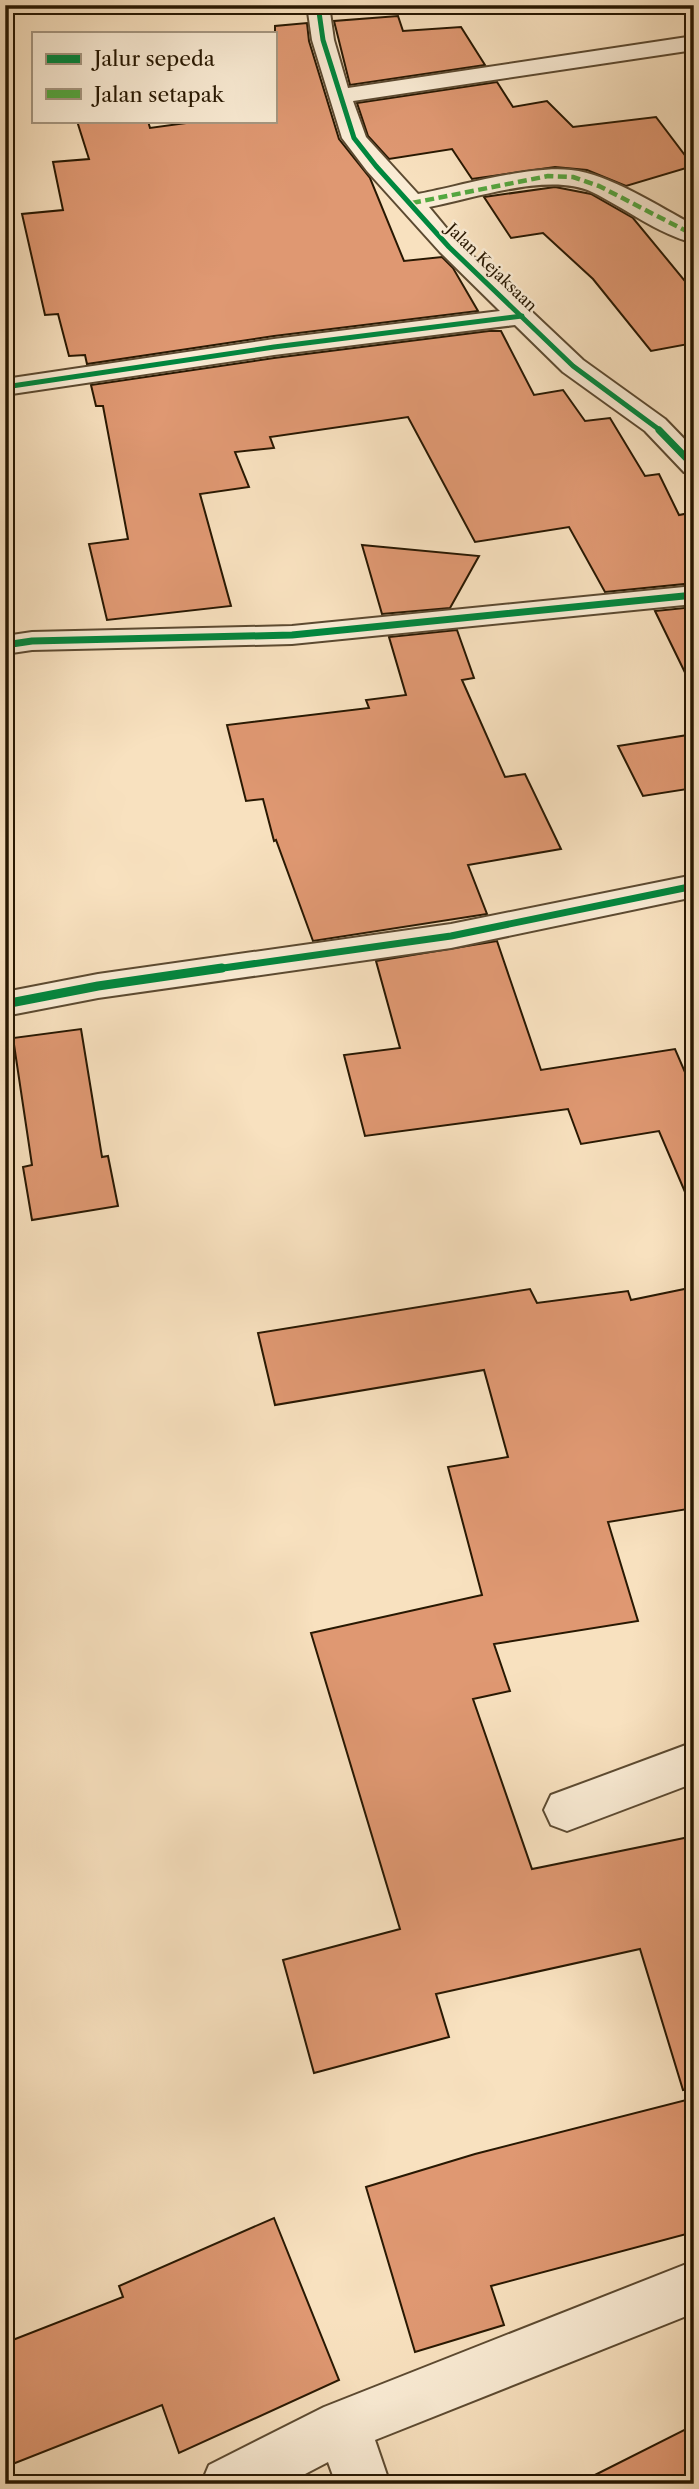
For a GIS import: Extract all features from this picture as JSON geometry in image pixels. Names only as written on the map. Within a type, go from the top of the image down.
[{"type":"street","name":"Jalan Kejaksaan","points":[[318,5],[323,40],[354,138],[376,166],[449,247],[573,366],[655,425],[694,466]]},
{"type":"street","points":[[339,96],[694,43]]},
{"type":"street","points":[[412,204],[548,176],[573,177],[599,186],[694,235]]},
{"type":"street","points":[[5,387],[274,347],[522,316]]},
{"type":"street","points":[[5,645],[32,641],[292,635],[694,594]]},
{"type":"street","points":[[5,1004],[98,986],[451,936],[694,886]]},
{"type":"street","points":[[567,1810],[694,1762]]},
{"type":"street","points":[[228,2484],[343,2426],[694,2287]]},
{"type":"street","points":[[343,2426],[362,2484]]},
{"type":"building","points":[[398,16],[403,31],[461,27],[485,65],[350,85],[334,21]]},
{"type":"building","points":[[307,23],[309,41],[339,139],[370,178],[404,261],[442,257],[453,268],[478,311],[274,336],[87,364],[85,355],[69,356],[58,314],[45,315],[22,214],[63,210],[53,162],[89,159],[77,122],[148,122],[150,128],[194,122],[276,122],[275,26]]},
{"type":"building","points":[[497,82],[513,107],[547,101],[573,127],[656,117],[693,166],[626,186],[587,170],[555,167],[472,179],[452,149],[389,159],[368,136],[357,103]]},
{"type":"building","points":[[555,187],[591,194],[633,218],[694,292],[694,343],[651,351],[593,279],[543,233],[511,238],[484,197]]},
{"type":"building","points":[[501,331],[534,395],[563,390],[585,421],[610,418],[645,476],[659,474],[679,515],[694,512],[694,583],[605,592],[569,527],[475,542],[408,417],[270,437],[274,448],[235,452],[249,487],[200,494],[231,606],[107,620],[89,544],[128,539],[103,406],[96,406],[91,385],[274,358]]},
{"type":"building","points":[[362,545],[479,556],[450,608],[382,614]]},
{"type":"building","points":[[694,607],[694,691],[655,611]]},
{"type":"building","points":[[457,630],[474,678],[462,680],[505,777],[525,774],[561,849],[468,865],[487,914],[313,941],[276,840],[274,841],[263,799],[246,801],[227,725],[369,708],[366,700],[406,695],[389,637]]},
{"type":"building","points":[[694,734],[694,788],[643,796],[618,746]]},
{"type":"building","points":[[497,941],[541,1070],[675,1049],[694,1093],[694,1213],[659,1131],[581,1144],[568,1109],[365,1136],[344,1055],[400,1048],[376,961]]},
{"type":"building","points":[[81,1029],[102,1157],[108,1156],[118,1206],[32,1220],[23,1167],[32,1165],[13,1038]]},
{"type":"building","points":[[694,1287],[694,1508],[608,1522],[638,1621],[494,1644],[510,1691],[473,1699],[532,1869],[694,1836],[694,2088],[683,2090],[640,1949],[436,1994],[449,2037],[314,2073],[283,1960],[400,1929],[311,1633],[482,1595],[448,1467],[508,1457],[484,1370],[275,1405],[258,1333],[530,1289],[537,1303],[628,1291],[631,1300]]},
{"type":"building","points":[[694,2098],[694,2232],[491,2286],[504,2325],[415,2352],[366,2187],[475,2154]]},
{"type":"building","points":[[274,2218],[339,2380],[179,2453],[162,2405],[5,2467],[5,2343],[123,2297],[119,2286]]},
{"type":"building","points":[[694,2425],[694,2484],[577,2484]]},
{"type":"marked path","points":[[412,203],[548,176],[573,177],[599,186],[694,235]]},
{"type":"cycle path","points":[[318,5],[323,40],[354,138],[376,166],[449,247],[573,366],[655,425],[694,466]]},
{"type":"cycle path","points":[[5,387],[274,347],[522,316]]},
{"type":"cycle path","points":[[5,645],[32,641],[292,635],[694,595]]},
{"type":"cycle path","points":[[5,1004],[98,986],[451,936],[694,886]]}]
